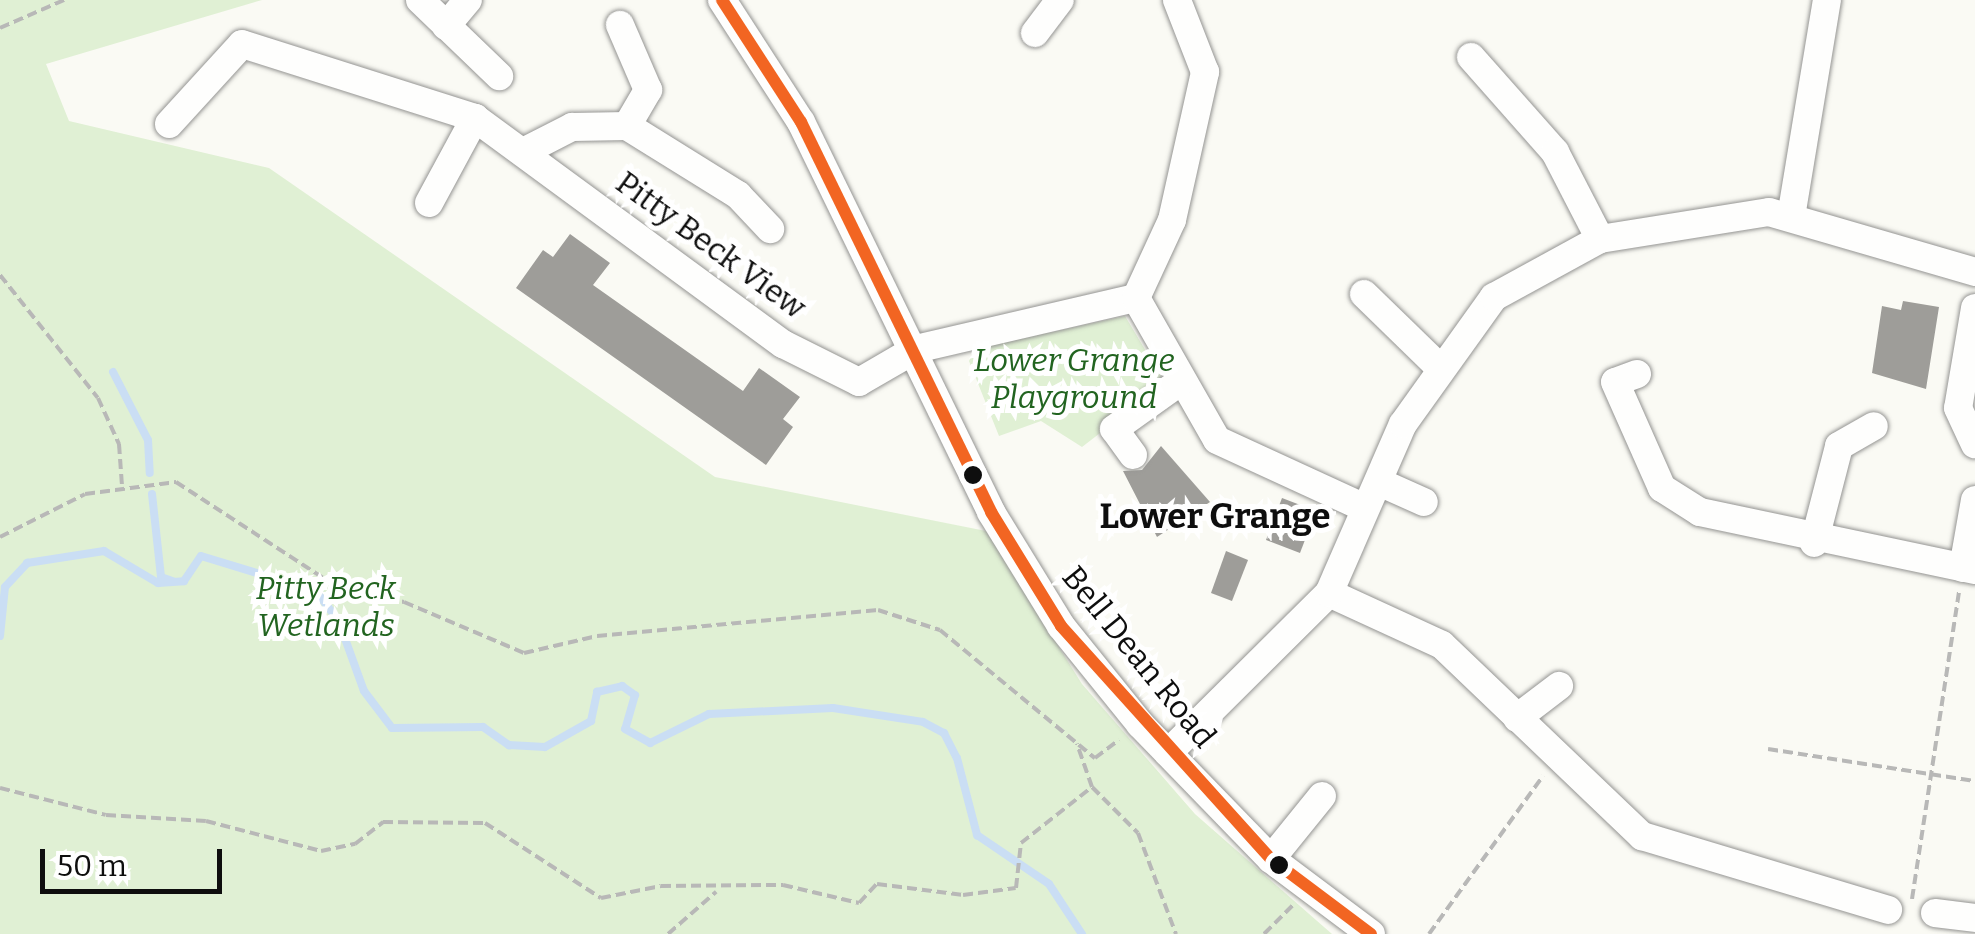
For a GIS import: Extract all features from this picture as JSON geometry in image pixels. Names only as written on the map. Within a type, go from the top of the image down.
[{"type":"street","points":[[420,0],[499,76]]},
{"type":"street","points":[[446,26],[468,0]]},
{"type":"street","name":"Bell Dean Road","points":[[722,0],[801,122],[916,349],[991,512],[1061,626],[1140,724],[1271,858],[1371,934]]},
{"type":"street","points":[[1035,32],[1060,0]]},
{"type":"street","points":[[1791,216],[1827,0]]},
{"type":"street","points":[[1136,298],[1172,220],[1195,136],[1204,72],[1183,2]]},
{"type":"street","points":[[620,25],[648,90],[628,126]]},
{"type":"street","name":"Pitty Beck View","points":[[170,124],[242,44],[475,118],[783,344],[859,382],[916,349]]},
{"type":"street","points":[[1471,57],[1555,152],[1600,239]]},
{"type":"street","points":[[429,203],[475,118]]},
{"type":"street","points":[[525,151],[572,127],[628,126],[738,195],[770,229]]},
{"type":"street","points":[[1168,754],[1329,593],[1362,507],[1440,370],[1494,296],[1600,239],[1769,212],[1975,272]]},
{"type":"street","points":[[1364,294],[1440,370]]},
{"type":"street","points":[[916,349],[1136,298]]},
{"type":"street","points":[[1136,298],[1181,382],[1218,440],[1362,507]]},
{"type":"street","points":[[1975,308],[1958,408],[1975,444]]},
{"type":"street","points":[[1637,374],[1615,382],[1654,471],[1662,488],[1700,512],[1814,543],[1969,569],[1975,500]]},
{"type":"street","points":[[1133,455],[1114,428],[1181,382]]},
{"type":"street","points":[[1814,543],[1839,446],[1874,426]]},
{"type":"street","points":[[1379,482],[1424,502]]},
{"type":"street","points":[[1329,593],[1442,645],[1557,761],[1642,836],[1911,912],[1975,918]]},
{"type":"street","points":[[1517,718],[1559,686]]},
{"type":"street","points":[[1271,858],[1322,796]]},
{"type":"path","points":[[0,28],[64,0]]},
{"type":"path","points":[[0,275],[98,398],[119,444],[122,486]]},
{"type":"path","points":[[0,538],[85,494],[122,486],[176,482],[344,591],[404,602],[524,654],[597,636],[815,614],[914,616],[1095,758],[1140,724]]},
{"type":"path","points":[[1911,912],[1926,774],[1969,569]]},
{"type":"path","points":[[1077,744],[1092,787],[1138,833],[1176,934]]},
{"type":"path","points":[[1768,750],[1975,781]]},
{"type":"path","points":[[1429,934],[1557,761]]},
{"type":"path","points":[[0,788],[106,816],[206,820],[320,851],[356,844],[383,822],[485,823],[601,898],[661,886],[716,892],[783,885],[832,904],[858,903],[877,884],[963,894],[1016,888],[1021,843],[1092,787]]},
{"type":"path","points":[[668,934],[716,892]]},
{"type":"path","points":[[1264,934],[1296,902]]},
{"type":"green space","name":"Pitty Beck Wetlands","points":[[0,0],[262,0],[46,64],[69,121],[269,168],[715,477],[986,531],[1082,684],[1195,814],[1332,934],[0,934]]},
{"type":"green space","name":"Lower Grange Playground","points":[[1125,316],[1165,383],[1082,447],[1041,421],[999,436],[969,361],[975,349]]},
{"type":"building","points":[[570,234],[610,263],[593,285],[743,391],[759,368],[800,397],[783,419],[793,427],[766,465],[516,288],[543,250],[553,257]]},
{"type":"building","points":[[1903,301],[1939,307],[1926,389],[1872,373],[1882,306],[1901,310]]},
{"type":"building","points":[[1161,446],[1210,502],[1157,537],[1123,471],[1142,470]]},
{"type":"building","points":[[1282,498],[1316,511],[1300,553],[1266,540]]},
{"type":"building","points":[[1226,551],[1248,560],[1232,601],[1211,593]]},
{"type":"waterway","points":[[113,372],[148,440],[150,473]]},
{"type":"waterway","points":[[152,494],[161,577],[172,581]]},
{"type":"waterway","points":[[0,636],[5,587],[27,563],[104,551],[158,583],[184,581],[201,556],[316,591],[339,622],[364,691],[392,728],[483,727],[509,745],[545,747],[591,721],[597,692],[622,686],[635,695],[625,729],[650,743],[709,714],[833,708],[923,722],[944,733],[957,758],[977,835],[1049,884],[1082,934]]},
{"type":"transit line","points":[[722,0],[801,122],[991,512],[1061,626],[1271,859],[1371,934]]},
{"type":"district","name":"Lower Grange","points":[[1215,516]]}]
